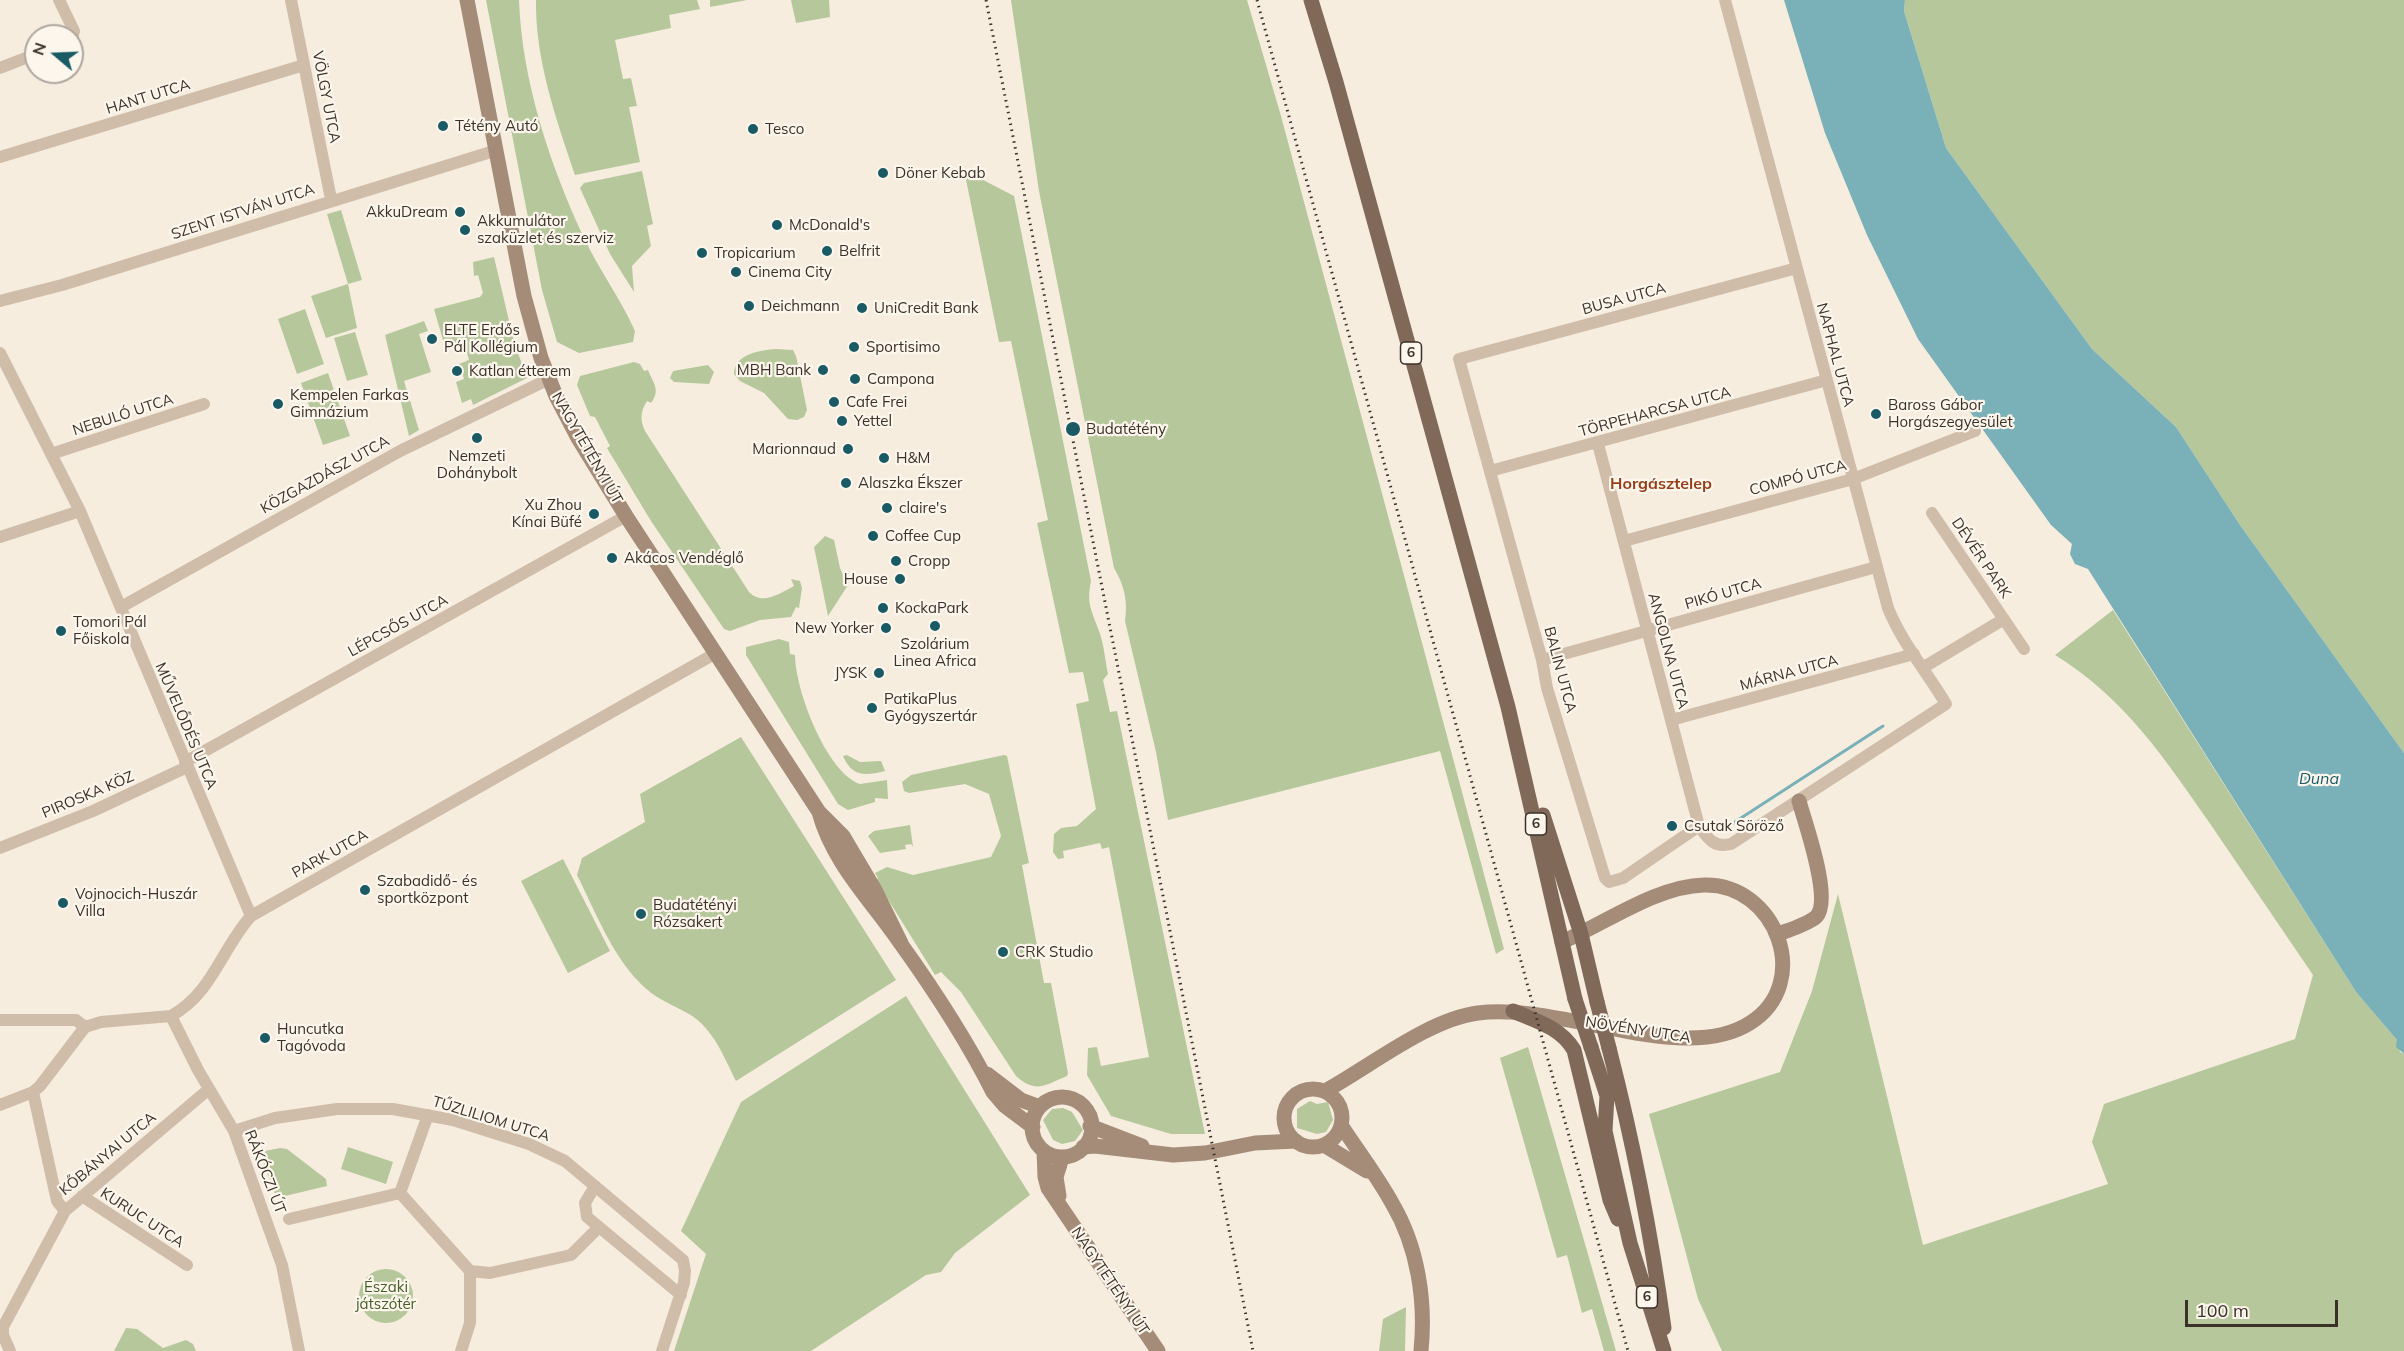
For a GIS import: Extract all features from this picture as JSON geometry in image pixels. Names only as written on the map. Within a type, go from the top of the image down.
[{"type":"main road","name":"NAGYTÉTÉNYI ÚT","points":[[467,0],[494,151],[524,296],[549,379],[578,438],[626,516],[819,812],[843,836],[875,890],[901,943],[983,1071],[993,1092],[1005,1106],[1033,1127],[1037,1142],[1044,1151],[1045,1177],[1048,1188],[1158,1351]]},
{"type":"main road","name":"6","points":[[1311,0],[1340,93],[1508,707],[1575,999],[1607,1096],[1605,1131],[1630,1243],[1666,1351]]},
{"type":"main road","name":"6","points":[[1508,707],[1581,934],[1609,1048],[1639,1172],[1666,1351]]},
{"type":"main road","points":[[1778,934],[1810,920],[1821,908],[1821,887],[1799,801]]},
{"type":"main road","name":"NÖVÉNY UTCA","points":[[1255,1143],[1284,1117],[1286,1107],[1297,1094],[1311,1089],[1325,1091],[1367,1068],[1420,1034],[1450,1020],[1475,1013],[1513,1011],[1666,1037],[1703,1039],[1720,1036],[1751,1023],[1769,1006],[1781,978],[1783,952],[1778,934],[1768,917],[1745,895],[1719,885],[1671,890],[1657,895],[1562,942]]},
{"type":"main road","points":[[1513,1011],[1564,1035],[1574,1050],[1610,1200],[1630,1243]]},
{"type":"main road","name":"NÖVÉNY UTCA","points":[[1341,1125],[1341,1108],[1350,1087],[1367,1068]]},
{"type":"main road","name":"NAGYTÉTÉNYI ÚT","points":[[983,1071],[1021,1100],[1040,1107]]},
{"type":"main road","points":[[1325,1091],[1337,1101],[1341,1108]]},
{"type":"main road","points":[[1033,1127],[1040,1107],[1047,1100],[1056,1096],[1072,1098],[1086,1111],[1090,1126],[1088,1140],[1083,1147],[1072,1155],[1062,1158],[1044,1151]]},
{"type":"main road","points":[[1284,1117],[1290,1135],[1296,1141]]},
{"type":"main road","points":[[1373,1176],[1323,1145],[1332,1140],[1341,1125],[1393,1203],[1412,1250],[1422,1300],[1421,1351]]},
{"type":"main road","name":"NÖVÉNY UTCA","points":[[1090,1126],[1156,1152]]},
{"type":"main road","name":"NÖVÉNY UTCA","points":[[1083,1147],[1095,1146],[1173,1155],[1205,1153],[1255,1143],[1296,1141],[1305,1146],[1323,1145]]},
{"type":"main road","name":"NAGYTÉTÉNYI ÚT","points":[[1062,1158],[1056,1177],[1063,1211]]},
{"type":"street","points":[[59,0],[71,24]]},
{"type":"street","name":"VÖLGY UTCA","points":[[291,0],[331,199]]},
{"type":"street","name":"NAPHAL UTCA","points":[[1725,0],[1876,567],[1898,632],[1924,667],[1946,704],[1799,801]]},
{"type":"street","points":[[0,68],[24,59]]},
{"type":"street","name":"HANT UTCA","points":[[0,157],[304,65]]},
{"type":"street","name":"SZENT ISTVÁN UTCA","points":[[0,302],[62,285],[331,199],[494,151]]},
{"type":"street","name":"BUSA UTCA","points":[[1459,359],[1797,268]]},
{"type":"street","name":"MŰVELŐDÉS UTCA","points":[[0,353],[80,511],[251,916]]},
{"type":"street","name":"BALIN UTCA","points":[[1459,359],[1542,660],[1547,688],[1605,878],[1609,882],[1623,878],[1699,826]]},
{"type":"street","name":"KÖZGAZDÁSZ UTCA","points":[[121,607],[400,451],[549,379]]},
{"type":"street","name":"TÖRPEHARCSA UTCA","points":[[1490,471],[1598,444],[1827,380]]},
{"type":"street","name":"NEBULÓ UTCA","points":[[51,454],[204,404]]},
{"type":"street","name":"COMPÓ UTCA","points":[[1624,541],[1853,479],[1975,431]]},
{"type":"street","name":"ANGOLNA UTCA","points":[[1598,444],[1699,826]]},
{"type":"street","points":[[0,537],[80,511]]},
{"type":"street","name":"DÉVÉR PARK","points":[[1932,513],[2024,649]]},
{"type":"street","name":"LÉPCSŐS UTCA","points":[[186,765],[626,516]]},
{"type":"street","name":"PIKÓ UTCA","points":[[1542,660],[1876,567]]},
{"type":"street","name":"DÉVÉR PARK","points":[[1924,667],[2004,619]]},
{"type":"street","name":"PARK UTCA","points":[[171,1016],[182,1011],[203,989],[251,916],[716,653]]},
{"type":"street","name":"MÁRNA UTCA","points":[[1671,720],[1914,654]]},
{"type":"street","name":"PIROSKA KÖZ","points":[[0,848],[93,811],[186,765]]},
{"type":"street","points":[[1699,826],[1714,844],[1721,846],[1731,844],[1799,801]]},
{"type":"street","points":[[0,1105],[33,1092],[85,1027],[101,1022],[171,1016]]},
{"type":"street","name":"RÁKÓCZI ÚT","points":[[171,1016],[234,1131],[282,1266],[299,1351]]},
{"type":"street","points":[[0,1020],[76,1020],[85,1027]]},
{"type":"street","name":"KŐBÁNYAI UTCA","points":[[10,1351],[3,1335],[3,1327],[65,1211],[209,1089]]},
{"type":"street","points":[[33,1092],[57,1200],[65,1211]]},
{"type":"street","name":"TŰZLILIOM UTCA","points":[[234,1131],[275,1118],[318,1110],[393,1108],[453,1120],[542,1149],[565,1161],[683,1260],[685,1271],[681,1295],[662,1351]]},
{"type":"street","points":[[400,1193],[428,1114]]},
{"type":"street","points":[[596,1186],[588,1195],[584,1210],[587,1217],[681,1295]]},
{"type":"street","points":[[289,1219],[400,1193]]},
{"type":"street","points":[[400,1193],[470,1271],[490,1274],[571,1255],[599,1227]]},
{"type":"street","name":"KURUC UTCA","points":[[82,1196],[187,1265]]},
{"type":"street","points":[[461,1351],[470,1323],[470,1271]]},
{"type":"green space","points":[[486,0],[519,0],[526,62],[549,152],[584,238],[635,331],[633,342],[579,353],[557,342],[542,290]]},
{"type":"green space","points":[[536,0],[697,0],[700,9],[669,15],[671,28],[615,40],[623,79],[631,78],[637,106],[629,107],[640,162],[575,175],[554,111],[543,67]]},
{"type":"green space","points":[[710,0],[747,0],[710,7]]},
{"type":"green space","points":[[791,0],[829,0],[830,17],[796,23]]},
{"type":"green space","points":[[1011,0],[1247,0],[1281,116],[1504,949],[1496,954],[1440,751],[1168,820],[1156,752],[1125,621],[1124,593],[1114,568],[1039,191]]},
{"type":"green space","points":[[1905,0],[2404,0],[2404,753],[2240,525],[2176,427],[2092,349],[1946,148],[1904,11]]},
{"type":"green space","points":[[964,170],[1014,196],[1091,581],[1089,596],[1091,607],[1101,636],[1108,674],[1103,680],[1110,712],[1117,711],[1205,1134],[1171,1134],[1111,1116],[1087,1075],[1088,1048],[1097,1047],[1101,1066],[1149,1057],[1109,847],[1102,849],[1100,843],[1063,851],[1064,858],[1058,859],[1053,852],[1054,834],[1061,828],[1077,826],[1096,809],[1076,704],[1089,701],[1083,672],[1069,673],[1037,523],[1048,520],[1011,341],[999,342]]},
{"type":"green space","points":[[642,171],[653,224],[647,226],[651,246],[632,266],[634,292],[610,254],[580,188],[584,183]]},
{"type":"green space","points":[[341,210],[362,280],[348,284],[327,214]]},
{"type":"green space","points":[[494,257],[514,342],[527,378],[473,405],[471,399],[462,403],[456,382],[464,379],[459,364],[469,360],[464,342],[445,347],[434,309],[480,297],[483,293],[478,275],[474,276],[473,262]]},
{"type":"green space","points":[[348,284],[357,328],[326,338],[311,296]]},
{"type":"green space","points":[[305,309],[324,364],[297,374],[278,319]]},
{"type":"green space","points":[[424,321],[428,331],[419,334],[431,372],[404,381],[419,430],[409,436],[385,335]]},
{"type":"green space","points":[[355,332],[368,375],[347,381],[334,338]]},
{"type":"green space","points":[[776,349],[793,350],[796,356],[807,410],[804,417],[797,420],[788,419],[764,393],[740,381],[734,374],[738,362],[749,354]]},
{"type":"green space","points":[[634,362],[640,364],[644,371],[648,370],[656,390],[651,403],[647,401],[642,412],[645,431],[749,592],[760,598],[771,597],[794,586],[791,579],[800,581],[802,588],[799,608],[796,607],[791,617],[760,620],[730,631],[724,629],[651,521],[607,448],[610,446],[595,417],[590,416],[577,385],[580,376]]},
{"type":"green space","points":[[708,365],[714,372],[709,384],[674,382],[670,378],[673,371]]},
{"type":"green space","points":[[328,373],[350,436],[323,445],[301,383]]},
{"type":"green space","points":[[825,536],[834,540],[840,568],[848,585],[828,616],[814,547]]},
{"type":"green space","points":[[2113,610],[2356,992],[2397,1040],[2400,1052],[2404,1054],[2404,1351],[1722,1351],[1698,1299],[1649,1114],[1780,1072],[1812,991],[1838,894],[1923,1245],[2108,1184],[2092,1142],[2104,1104],[2295,1039],[2313,975],[2211,825],[2142,731],[2102,690],[2055,655]]},
{"type":"green space","points":[[779,639],[789,642],[790,654],[795,655],[800,688],[824,747],[847,776],[860,784],[887,780],[888,799],[875,798],[875,802],[848,810],[838,804],[746,655],[746,647]]},
{"type":"green space","points":[[741,737],[896,980],[736,1081],[717,1044],[705,1027],[689,1014],[651,993],[629,971],[604,931],[577,875],[582,858],[645,822],[640,794]]},
{"type":"green space","points":[[847,755],[860,762],[881,761],[885,771],[865,774],[855,771],[843,756]]},
{"type":"green space","points":[[1007,756],[1029,863],[1022,865],[1044,983],[1051,983],[1068,1073],[1067,1076],[1041,1086],[1029,1085],[1016,1076],[961,992],[941,972],[935,975],[876,880],[878,878],[875,873],[887,867],[913,875],[991,857],[1001,836],[989,794],[965,784],[909,793],[904,791],[902,782],[911,775]]},
{"type":"green space","points":[[910,825],[913,847],[911,844],[905,845],[906,849],[880,853],[868,836],[874,831]]},
{"type":"green space","points":[[563,859],[610,951],[568,973],[521,881]]},
{"type":"green space","points":[[906,996],[1030,1195],[955,1253],[941,1272],[926,1275],[811,1351],[674,1351],[706,1254],[681,1231],[741,1102]]},
{"type":"green space","points":[[1528,1047],[1616,1351],[1604,1351],[1592,1309],[1582,1313],[1567,1255],[1557,1258],[1500,1058]]},
{"type":"green space","points":[[1310,1101],[1317,1104],[1328,1102],[1333,1120],[1326,1132],[1317,1134],[1297,1128],[1297,1109]]},
{"type":"green space","points":[[1063,1108],[1072,1112],[1083,1130],[1075,1141],[1062,1144],[1053,1140],[1043,1120],[1052,1109]]},
{"type":"green space","points":[[348,1147],[393,1162],[386,1184],[341,1169]]},
{"type":"green space","points":[[287,1149],[326,1179],[327,1186],[285,1196],[275,1194],[262,1158],[265,1151]]},
{"type":"green space","name":"Északi játszótér","points":[[381,1269],[391,1269],[401,1273],[409,1281],[413,1296],[409,1311],[401,1319],[391,1323],[381,1323],[371,1319],[363,1311],[359,1301],[359,1291],[363,1281],[371,1273]]},
{"type":"green space","points":[[1406,1307],[1405,1351],[1379,1351],[1383,1319]]},
{"type":"green space","points":[[126,1328],[137,1329],[163,1348],[186,1340],[193,1344],[196,1351],[114,1351]]},
{"type":"water","name":"Duna","points":[[1784,0],[1905,0],[1904,11],[1946,148],[2092,349],[2176,427],[2240,525],[2404,753],[2404,1054],[2396,1047],[2397,1040],[2356,992],[2088,569],[2075,564],[2070,554],[2072,544],[2051,525],[1918,339],[1867,235],[1825,133]]},
{"type":"waterway","points":[[1724,829],[1883,726]]},
{"type":"railway","points":[[986,0],[1253,1351]]},
{"type":"railway","points":[[1257,0],[1628,1351]]},
{"type":"place","name":"Tétény Autó","points":[[443,126]]},
{"type":"place","name":"Tesco","points":[[753,129]]},
{"type":"place","name":"Döner Kebab","points":[[883,173]]},
{"type":"place","name":"AkkuDream","points":[[460,212]]},
{"type":"place","name":"McDonald's","points":[[777,225]]},
{"type":"place","name":"Akkumulátor szaküzlet és szerviz","points":[[465,230]]},
{"type":"place","name":"Belfrit","points":[[827,251]]},
{"type":"place","name":"Tropicarium","points":[[702,253]]},
{"type":"place","name":"Cinema City","points":[[736,272]]},
{"type":"place","name":"Deichmann","points":[[749,306]]},
{"type":"place","name":"UniCredit Bank","points":[[862,308]]},
{"type":"place","name":"ELTE Erdős Pál Kollégium","points":[[432,339]]},
{"type":"place","name":"Sportisimo","points":[[854,347]]},
{"type":"place","name":"MBH Bank","points":[[823,370]]},
{"type":"place","name":"Katlan étterem","points":[[457,371]]},
{"type":"place","name":"Campona","points":[[855,379]]},
{"type":"place","name":"Cafe Frei","points":[[834,402]]},
{"type":"place","name":"Kempelen Farkas Gimnázium","points":[[278,404]]},
{"type":"place","name":"Baross Gábor Horgászegyesület","points":[[1876,414]]},
{"type":"place","name":"Yettel","points":[[842,421]]},
{"type":"place","name":"Budatétény","points":[[1073,429]]},
{"type":"place","name":"Nemzeti Dohánybolt","points":[[477,438]]},
{"type":"place","name":"Marionnaud","points":[[848,449]]},
{"type":"place","name":"H&M","points":[[884,458]]},
{"type":"place","name":"Alaszka Ékszer","points":[[846,483]]},
{"type":"place","name":"claire's","points":[[887,508]]},
{"type":"place","name":"Xu Zhou Kínai Büfé","points":[[594,514]]},
{"type":"place","name":"Coffee Cup","points":[[873,536]]},
{"type":"place","name":"Akácos Vendéglő","points":[[612,558]]},
{"type":"place","name":"Cropp","points":[[896,561]]},
{"type":"place","name":"House","points":[[900,579]]},
{"type":"place","name":"KockaPark","points":[[883,608]]},
{"type":"place","name":"Szolárium Linea Africa","points":[[935,626]]},
{"type":"place","name":"New Yorker","points":[[886,628]]},
{"type":"place","name":"Tomori Pál Főiskola","points":[[61,631]]},
{"type":"place","name":"JYSK","points":[[879,673]]},
{"type":"place","name":"PatikaPlus Gyógyszertár","points":[[872,708]]},
{"type":"place","name":"Csutak Söröző","points":[[1672,826]]},
{"type":"place","name":"Szabadidő- és sportközpont","points":[[365,890]]},
{"type":"place","name":"Vojnocich-Huszár Villa","points":[[63,903]]},
{"type":"place","name":"Budatétényi Rózsakert","points":[[641,914]]},
{"type":"place","name":"CRK Studio","points":[[1003,952]]},
{"type":"place","name":"Huncutka Tagóvoda","points":[[265,1038]]},
{"type":"district","name":"Horgásztelep","points":[[1661,484]]}]
